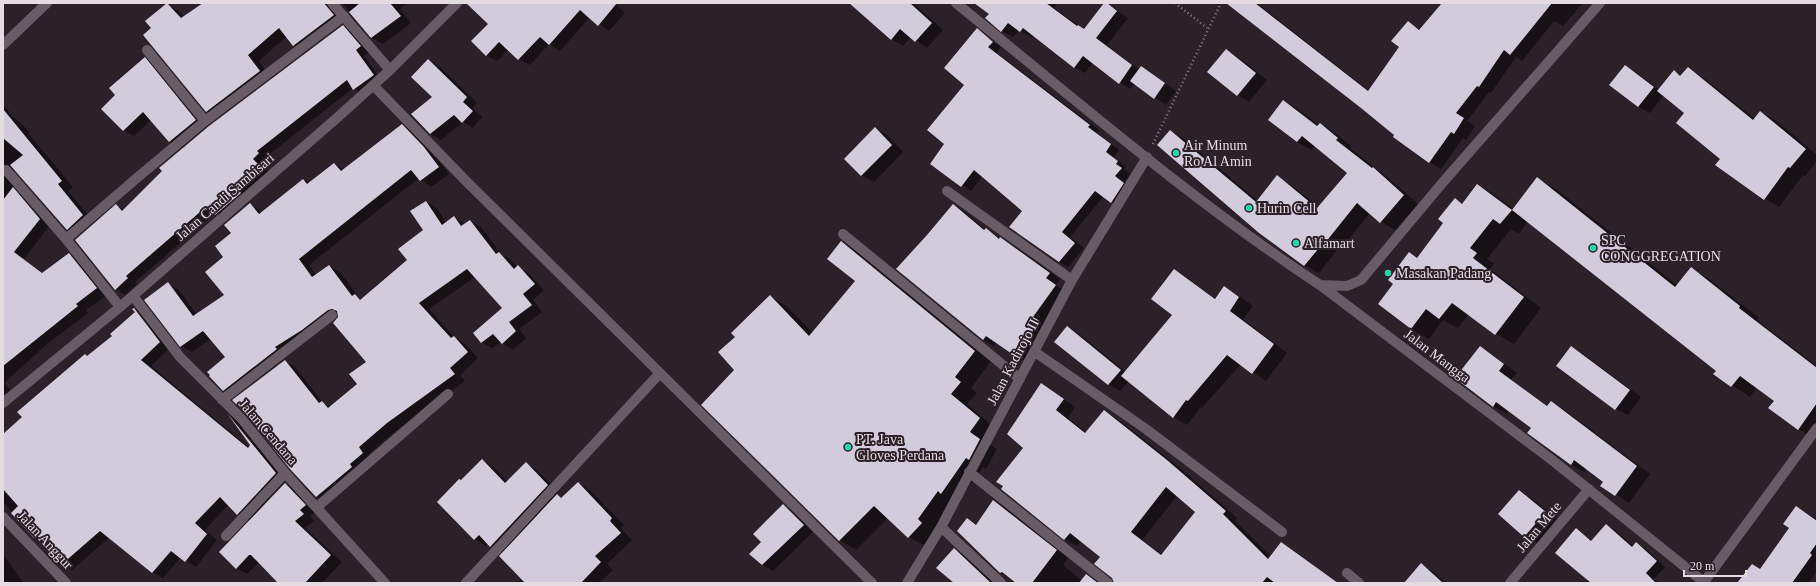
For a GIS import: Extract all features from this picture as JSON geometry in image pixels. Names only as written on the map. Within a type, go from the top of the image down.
[{"type":"street","points":[[3,45],[47,3]]},
{"type":"street","points":[[332,3],[390,70]]},
{"type":"street","name":"Jalan Candi Sambisari","points":[[3,403],[133,296],[373,85],[457,3]]},
{"type":"street","name":"Jalan Mangga","points":[[956,3],[1147,157],[1282,260],[1320,285],[1589,490],[1704,583]]},
{"type":"street","points":[[1320,285],[1347,286],[1361,280],[1444,181],[1600,3]]},
{"type":"street","points":[[66,238],[206,121],[344,16]]},
{"type":"street","points":[[148,50],[206,121]]},
{"type":"street","points":[[373,85],[466,181],[872,583]]},
{"type":"street","name":"Jalan Kadirojo II","points":[[907,583],[940,527],[1035,352],[1072,280],[1147,157]]},
{"type":"street","points":[[6,170],[66,238],[120,307]]},
{"type":"street","points":[[946,191],[1072,280]]},
{"type":"street","points":[[843,234],[1020,379]]},
{"type":"street","name":"Jalan Cendana","points":[[133,296],[180,357],[241,418],[285,473],[385,583]]},
{"type":"street","points":[[222,400],[332,315]]},
{"type":"street","points":[[1035,352],[1146,429],[1282,532]]},
{"type":"street","points":[[466,583],[660,373]]},
{"type":"street","points":[[317,507],[448,394]]},
{"type":"street","points":[[1704,583],[1817,428]]},
{"type":"street","points":[[969,472],[1108,583]]},
{"type":"street","points":[[226,536],[285,473]]},
{"type":"street","name":"Jalan Mete","points":[[1510,583],[1589,490]]},
{"type":"street","name":"Jalan Anggur","points":[[3,516],[66,583]]},
{"type":"street","points":[[940,527],[1001,583]]},
{"type":"street","points":[[1347,573],[1359,583]]},
{"type":"path","points":[[1175,3],[1208,28]]},
{"type":"path","points":[[1147,157],[1221,3]]},
{"type":"building","points":[[167,3],[181,18],[203,3],[324,3],[334,15],[293,46],[279,28],[248,55],[260,71],[206,112],[143,35],[151,28],[145,21]]},
{"type":"building","points":[[360,3],[390,3],[401,16],[371,38],[349,12]]},
{"type":"building","points":[[466,3],[617,3],[598,26],[580,10],[549,45],[540,37],[518,60],[499,42],[486,56],[471,41],[488,24]]},
{"type":"building","points":[[849,3],[910,3],[932,23],[915,42],[900,29],[891,40]]},
{"type":"building","points":[[974,3],[1046,3],[1077,26],[1078,25],[1084,29],[1104,3],[1107,3],[1117,11],[1096,38],[1132,65],[1119,84],[1083,56],[1074,68],[1023,28],[1020,32],[1008,23],[1001,32],[985,18],[989,14]]},
{"type":"building","points":[[1226,3],[1255,3],[1368,91],[1399,47],[1391,41],[1408,21],[1419,30],[1442,3],[1552,3],[1510,55],[1504,50],[1479,87],[1477,86],[1456,113],[1464,118],[1454,134],[1451,132],[1429,163],[1393,137],[1394,135],[1361,108]]},
{"type":"building","points":[[343,25],[361,46],[356,50],[374,75],[353,90],[347,80],[257,151],[259,153],[253,159],[259,165],[236,186],[241,193],[215,215],[207,206],[126,276],[128,278],[115,290],[75,240],[116,204],[122,211],[162,171],[159,168],[209,126]]},
{"type":"building","points":[[977,28],[993,42],[988,47],[1090,125],[1088,127],[1111,144],[1106,152],[1118,161],[1116,164],[1122,168],[1115,176],[1124,183],[1111,203],[1095,191],[1062,232],[1075,243],[1059,262],[1009,227],[1022,211],[974,170],[961,187],[930,164],[944,144],[927,130],[964,85],[944,68]]},
{"type":"building","points":[[1226,49],[1256,73],[1237,96],[1207,72]]},
{"type":"building","points":[[145,57],[196,120],[169,142],[143,112],[123,131],[101,109],[115,95],[109,88]]},
{"type":"building","points":[[428,59],[467,97],[463,102],[473,111],[462,123],[454,115],[430,134],[411,114],[432,97],[411,77]]},
{"type":"building","points":[[1625,65],[1654,87],[1638,107],[1609,85]]},
{"type":"building","points":[[1141,66],[1165,83],[1154,99],[1130,81]]},
{"type":"building","points":[[1688,67],[1753,120],[1760,111],[1806,149],[1790,168],[1788,167],[1764,200],[1715,165],[1720,159],[1676,123],[1684,113],[1657,91],[1674,70],[1680,76]]},
{"type":"building","points":[[1283,100],[1317,126],[1320,123],[1338,138],[1336,140],[1372,168],[1373,167],[1404,195],[1380,223],[1357,203],[1325,243],[1324,242],[1304,266],[1259,233],[1157,145],[1170,130],[1256,202],[1277,175],[1317,208],[1347,173],[1302,136],[1297,142],[1268,120]]},
{"type":"building","points":[[3,109],[62,181],[58,184],[83,215],[67,230],[10,165],[23,155],[3,138]]},
{"type":"building","points":[[402,124],[424,147],[439,167],[420,181],[411,170],[299,259],[312,277],[329,265],[352,296],[355,294],[360,300],[407,260],[398,249],[423,230],[410,211],[426,201],[442,225],[454,216],[461,226],[470,220],[496,254],[499,252],[514,269],[518,265],[535,284],[523,294],[532,305],[509,322],[516,331],[502,344],[493,334],[481,343],[473,333],[502,308],[467,269],[419,303],[451,338],[454,336],[468,352],[450,368],[455,374],[387,423],[359,447],[363,453],[350,464],[352,467],[316,497],[290,469],[246,414],[232,400],[285,360],[319,403],[322,401],[328,408],[357,384],[349,374],[366,362],[333,323],[338,317],[337,311],[332,309],[328,310],[302,330],[275,347],[277,349],[223,391],[207,372],[225,357],[203,331],[180,347],[144,300],[168,282],[193,316],[224,295],[205,272],[223,257],[215,246],[231,233],[224,225],[250,203],[259,214],[303,179],[307,184],[334,163],[341,171]]},
{"type":"building","points":[[875,127],[892,145],[861,176],[844,159]]},
{"type":"building","points":[[1537,177],[1675,287],[1691,267],[1740,306],[1739,308],[1817,368],[1817,403],[1798,430],[1768,408],[1774,401],[1740,376],[1731,387],[1713,374],[1716,371],[1512,210]]},
{"type":"building","points":[[1477,184],[1512,210],[1500,224],[1493,219],[1470,248],[1477,253],[1473,258],[1524,297],[1495,335],[1452,303],[1439,319],[1426,309],[1411,329],[1378,304],[1393,284],[1388,280],[1409,252],[1417,258],[1443,223],[1438,219],[1455,198],[1462,204]]},
{"type":"building","points":[[13,187],[40,219],[14,252],[42,273],[69,253],[97,288],[76,304],[78,306],[3,366],[3,200]]},
{"type":"building","points":[[953,204],[984,230],[986,228],[999,239],[1000,237],[1050,273],[1046,278],[1056,285],[1033,317],[1040,321],[1015,356],[986,336],[983,340],[896,269]]},
{"type":"building","points":[[841,241],[975,351],[955,377],[961,382],[951,394],[980,418],[970,432],[980,439],[969,460],[966,458],[941,494],[938,491],[918,519],[922,523],[908,538],[874,506],[839,541],[701,405],[734,370],[718,352],[735,337],[731,333],[770,295],[809,336],[855,281],[827,259]]},
{"type":"building","points":[[1174,269],[1215,299],[1224,286],[1239,297],[1230,311],[1274,344],[1252,374],[1227,355],[1188,401],[1186,400],[1173,418],[1121,376],[1172,315],[1151,299]]},
{"type":"building","points":[[134,308],[160,342],[141,360],[248,448],[250,445],[227,413],[276,473],[237,515],[220,497],[195,523],[207,534],[185,562],[171,551],[152,573],[100,531],[61,565],[37,536],[34,538],[11,513],[18,506],[3,489],[3,434],[22,417],[17,412],[85,354],[87,356],[112,336],[110,334],[135,312],[132,309]]},
{"type":"building","points":[[1067,326],[1121,370],[1108,385],[1054,342]]},
{"type":"building","points":[[1480,346],[1504,364],[1499,371],[1547,406],[1551,401],[1637,466],[1615,496],[1600,486],[1603,482],[1574,460],[1571,465],[1527,433],[1531,428],[1496,402],[1493,407],[1455,378]]},
{"type":"building","points":[[1571,346],[1630,390],[1615,410],[1556,366]]},
{"type":"building","points":[[1041,383],[1064,399],[1056,410],[1085,433],[1104,410],[1167,460],[1226,511],[1223,514],[1268,559],[1281,542],[1338,583],[1275,583],[1267,577],[1262,583],[1114,583],[1112,578],[1094,564],[1100,557],[1070,533],[1064,540],[1001,489],[1003,486],[996,482],[1023,448],[1007,434]],"holes":[[[1166,487],[1195,512],[1161,555],[1131,532]]]},
{"type":"building","points":[[482,459],[505,483],[526,462],[548,485],[490,547],[479,535],[474,540],[437,502],[459,479],[461,480]]},
{"type":"building","points":[[578,482],[612,518],[610,521],[621,533],[595,556],[601,562],[581,583],[525,583],[499,556],[557,494],[561,498]]},
{"type":"building","points":[[285,483],[306,505],[300,510],[304,514],[295,521],[331,555],[305,583],[278,583],[251,555],[249,555],[236,569],[219,552]]},
{"type":"building","points":[[1519,490],[1546,512],[1524,537],[1498,514]]},
{"type":"building","points":[[993,500],[1057,550],[1032,583],[1016,583],[1002,572],[1000,573],[957,531],[967,518],[976,525]]},
{"type":"building","points":[[783,504],[804,525],[762,565],[749,554],[761,542],[753,534]]},
{"type":"building","points":[[1796,506],[1817,521],[1817,543],[1810,553],[1812,555],[1792,583],[1737,583],[1752,564],[1760,569],[1789,528],[1783,524]]},
{"type":"building","points":[[1606,524],[1632,547],[1636,542],[1657,561],[1646,573],[1656,583],[1591,583],[1555,553],[1576,528],[1591,541]]},
{"type":"building","points":[[954,548],[991,583],[954,583],[936,568]]},
{"type":"building","points":[[1421,563],[1443,583],[1404,583]]},
{"type":"building","points":[[1086,574],[1098,583],[1079,583]]},
{"type":"place","name":"Air Minum Ro Al Amin","points":[[1176,153]]},
{"type":"place","name":"Hurin Cell","points":[[1249,208]]},
{"type":"place","name":"Alfamart","points":[[1296,243]]},
{"type":"place","name":"SPC CONGGREGATION","points":[[1593,248]]},
{"type":"place","name":"Masakan Padang","points":[[1388,273]]},
{"type":"place","name":"PT. Java Gloves Perdana","points":[[848,447]]}]
